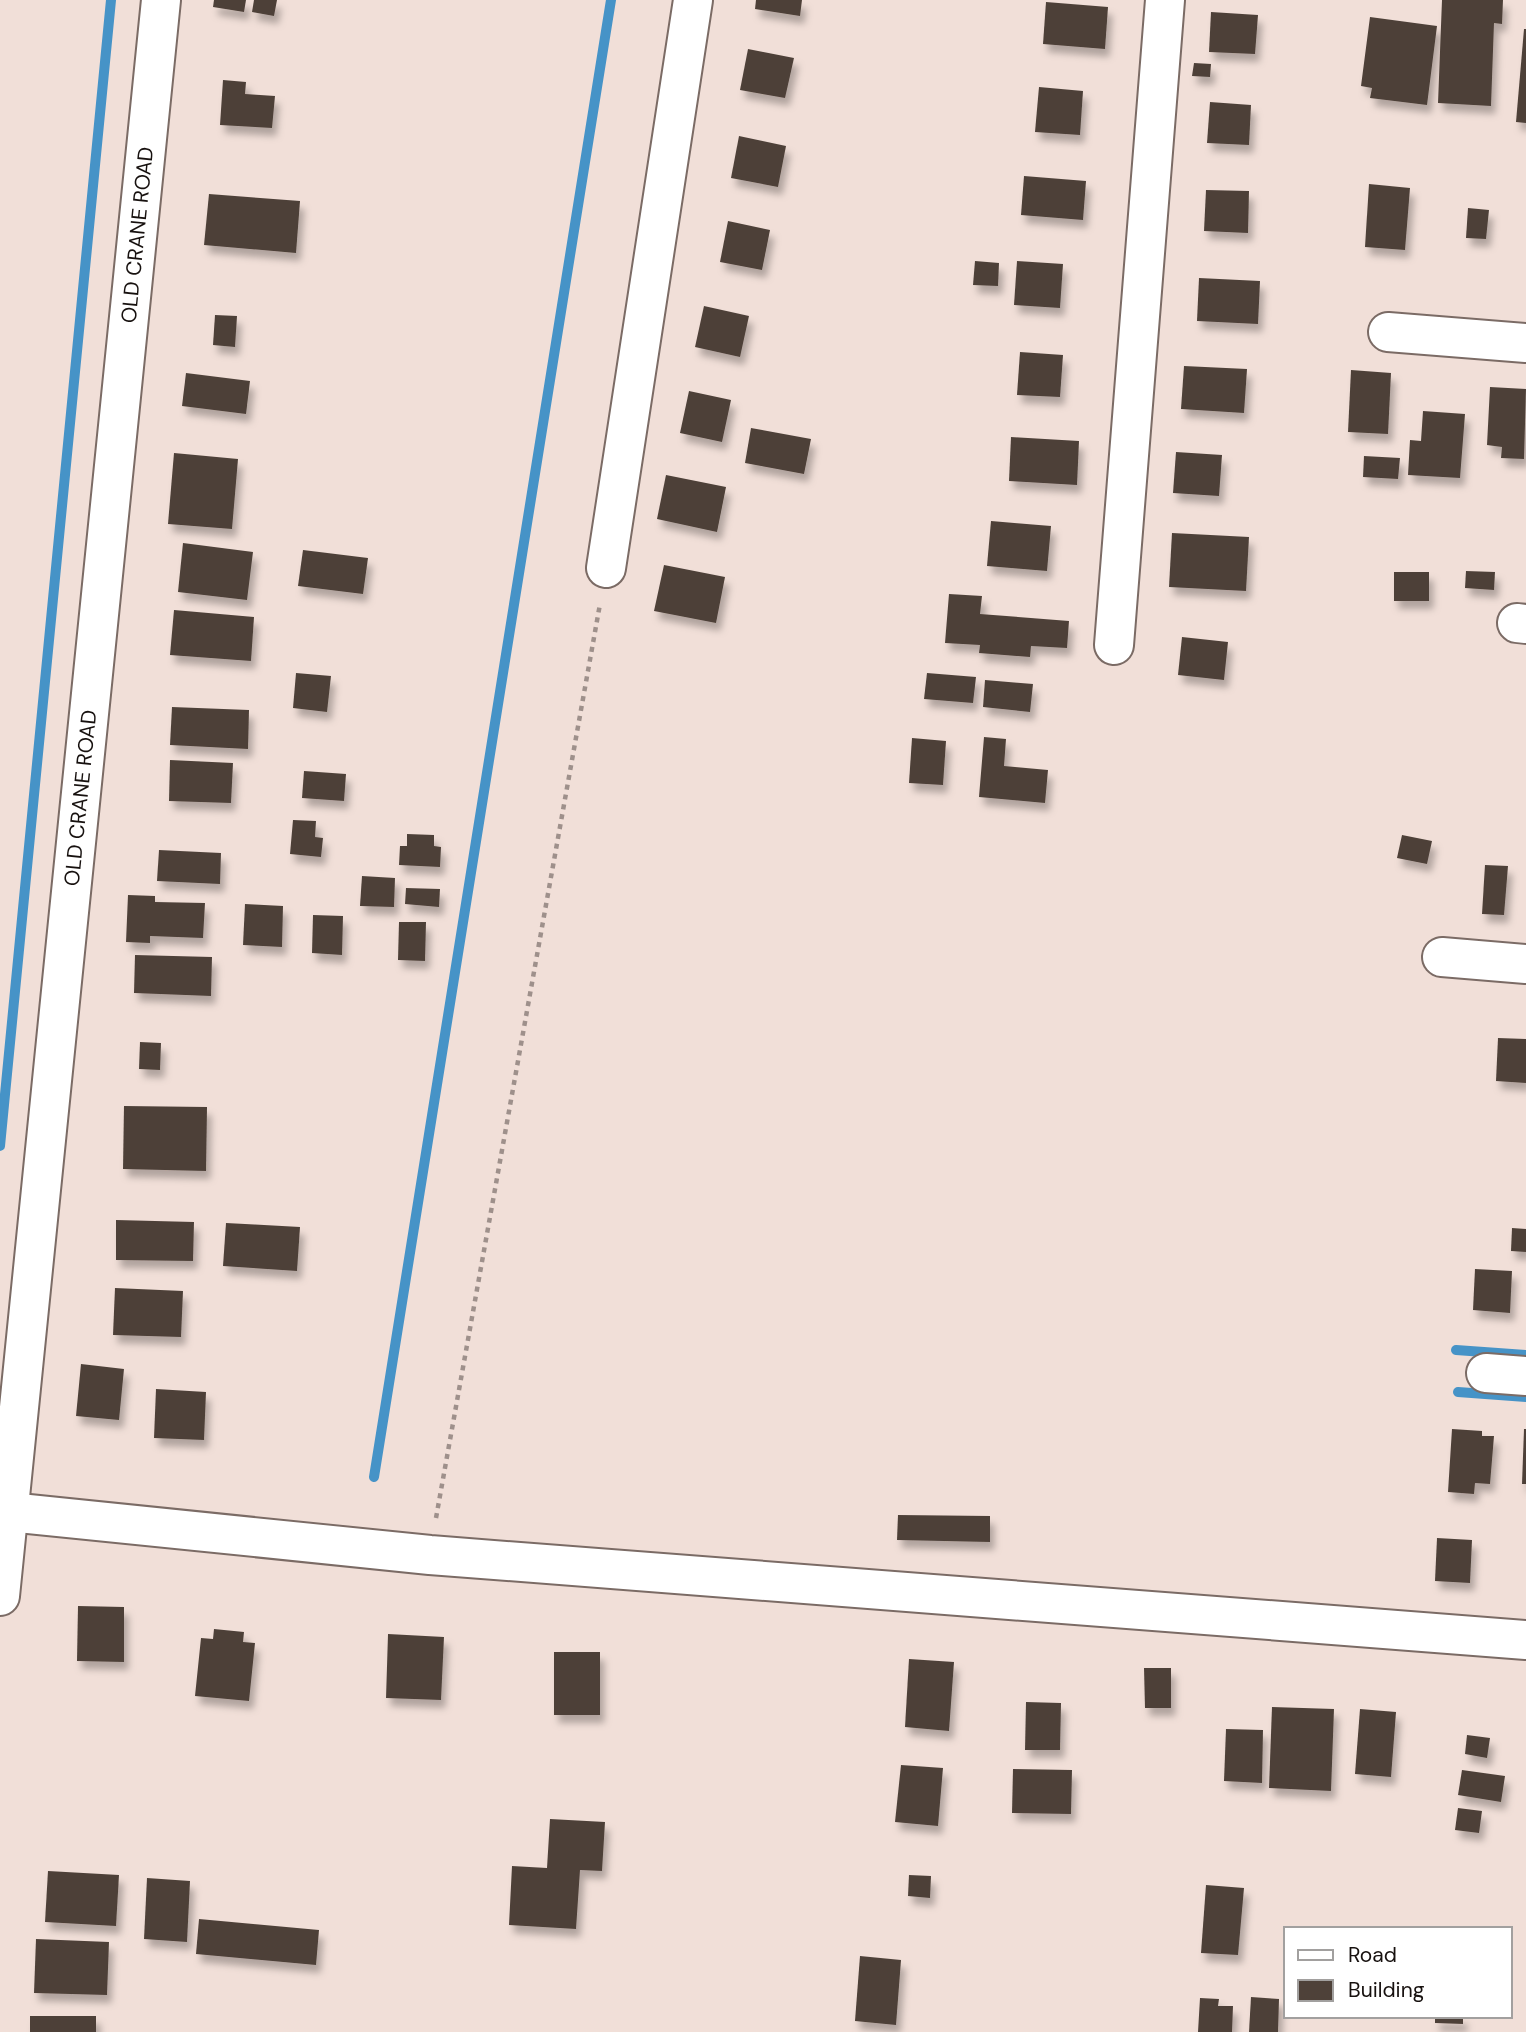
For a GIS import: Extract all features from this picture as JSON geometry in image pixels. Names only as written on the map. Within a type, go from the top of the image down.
[{"type":"street","name":"OLD CRANE ROAD","points":[[0,1596],[161,0]]},
{"type":"street","points":[[606,568],[693,0]]},
{"type":"street","points":[[1114,645],[1165,0]]},
{"type":"street","points":[[1388,332],[1526,343]]},
{"type":"street","points":[[1442,957],[1526,964]]},
{"type":"street","points":[[1486,1373],[1526,1376]]},
{"type":"street","points":[[9,1512],[430,1555],[1526,1640]]},
{"type":"path","points":[[430,1555],[606,568]]},
{"type":"building","points":[[214,0],[246,0],[244,12],[213,7]]},
{"type":"building","points":[[254,0],[277,0],[274,16],[252,12]]},
{"type":"building","points":[[756,0],[802,0],[800,16],[755,9]]},
{"type":"building","points":[[1442,0],[1503,0],[1502,24],[1494,23],[1491,106],[1438,103]]},
{"type":"building","points":[[1046,2],[1108,7],[1105,49],[1043,44]]},
{"type":"building","points":[[1211,12],[1258,15],[1255,54],[1209,52]]},
{"type":"building","points":[[1370,17],[1437,26],[1427,105],[1370,98],[1372,88],[1361,86]]},
{"type":"building","points":[[1526,29],[1526,123],[1516,122]]},
{"type":"building","points":[[748,49],[794,58],[785,98],[740,90]]},
{"type":"building","points":[[1194,63],[1211,64],[1210,77],[1192,76]]},
{"type":"building","points":[[223,80],[246,82],[245,94],[275,96],[272,128],[220,125]]},
{"type":"building","points":[[1039,87],[1083,91],[1080,135],[1035,132]]},
{"type":"building","points":[[1210,102],[1251,105],[1249,145],[1207,143]]},
{"type":"building","points":[[739,136],[786,146],[778,187],[731,178]]},
{"type":"building","points":[[1024,176],[1086,181],[1083,220],[1021,215]]},
{"type":"building","points":[[1369,184],[1410,188],[1405,250],[1365,247]]},
{"type":"building","points":[[1206,190],[1249,191],[1248,233],[1204,231]]},
{"type":"building","points":[[209,194],[300,201],[296,253],[204,245]]},
{"type":"building","points":[[1468,208],[1489,210],[1486,239],[1466,238]]},
{"type":"building","points":[[728,221],[770,230],[762,270],[720,262]]},
{"type":"building","points":[[975,261],[999,263],[998,286],[973,285]]},
{"type":"building","points":[[1017,261],[1063,264],[1060,308],[1014,305]]},
{"type":"building","points":[[1199,278],[1260,281],[1258,324],[1197,321]]},
{"type":"building","points":[[704,306],[749,316],[740,357],[695,347]]},
{"type":"building","points":[[215,315],[237,316],[235,347],[213,345]]},
{"type":"building","points":[[1020,352],[1063,355],[1060,397],[1017,395]]},
{"type":"building","points":[[1184,366],[1247,369],[1244,413],[1181,409]]},
{"type":"building","points":[[1351,370],[1391,373],[1388,434],[1348,432]]},
{"type":"building","points":[[186,373],[250,381],[246,414],[182,406]]},
{"type":"building","points":[[1490,387],[1526,389],[1524,459],[1501,458],[1502,447],[1487,445]]},
{"type":"building","points":[[689,391],[731,400],[722,442],[680,433]]},
{"type":"building","points":[[1423,411],[1465,414],[1460,478],[1408,475],[1410,440],[1421,441]]},
{"type":"building","points":[[751,428],[811,439],[804,474],[745,463]]},
{"type":"building","points":[[1011,437],[1079,441],[1077,485],[1009,481]]},
{"type":"building","points":[[1176,452],[1222,455],[1219,496],[1173,493]]},
{"type":"building","points":[[174,453],[238,459],[232,529],[168,524]]},
{"type":"building","points":[[1364,456],[1400,458],[1398,479],[1363,477]]},
{"type":"building","points":[[666,475],[726,487],[717,532],[657,519]]},
{"type":"building","points":[[991,521],[1051,526],[1047,571],[987,566]]},
{"type":"building","points":[[1172,533],[1249,537],[1246,591],[1169,587]]},
{"type":"building","points":[[183,543],[253,552],[247,600],[178,592]]},
{"type":"building","points":[[303,550],[368,558],[363,594],[298,586]]},
{"type":"building","points":[[664,565],[725,577],[716,623],[654,611]]},
{"type":"building","points":[[1466,571],[1495,572],[1494,590],[1465,588]]},
{"type":"building","points":[[1394,572],[1429,572],[1429,601],[1394,601]]},
{"type":"building","points":[[949,594],[982,596],[980,614],[1069,621],[1067,648],[1031,646],[1030,657],[979,653],[980,645],[945,643]]},
{"type":"building","points":[[174,610],[254,617],[251,661],[170,655]]},
{"type":"building","points":[[1182,637],[1228,642],[1224,680],[1178,675]]},
{"type":"building","points":[[296,673],[331,676],[327,712],[293,708]]},
{"type":"building","points":[[927,673],[976,677],[973,703],[924,699]]},
{"type":"building","points":[[985,680],[1033,684],[1030,712],[983,707]]},
{"type":"building","points":[[172,707],[249,710],[248,749],[170,745]]},
{"type":"building","points":[[984,737],[1006,739],[1004,766],[1048,770],[1045,803],[979,797]]},
{"type":"building","points":[[912,738],[946,741],[943,785],[909,783]]},
{"type":"building","points":[[170,760],[233,763],[231,803],[169,801]]},
{"type":"building","points":[[304,771],[346,774],[344,801],[302,798]]},
{"type":"building","points":[[293,820],[316,821],[315,837],[323,838],[321,857],[290,854]]},
{"type":"building","points":[[407,834],[434,835],[434,846],[441,847],[440,867],[399,865],[400,846],[407,846]]},
{"type":"building","points":[[1402,835],[1432,841],[1427,864],[1397,858]]},
{"type":"building","points":[[159,850],[221,853],[220,884],[157,881]]},
{"type":"building","points":[[1485,865],[1508,866],[1504,915],[1482,914]]},
{"type":"building","points":[[362,876],[395,878],[394,907],[360,906]]},
{"type":"building","points":[[406,888],[440,889],[439,907],[405,904]]},
{"type":"building","points":[[128,895],[155,896],[155,902],[205,903],[203,938],[150,936],[150,943],[126,942]]},
{"type":"building","points":[[245,904],[283,906],[282,947],[243,945]]},
{"type":"building","points":[[313,915],[343,916],[342,955],[312,953]]},
{"type":"building","points":[[399,922],[426,922],[425,961],[398,960]]},
{"type":"building","points":[[135,955],[212,957],[211,996],[134,993]]},
{"type":"building","points":[[1498,1038],[1526,1039],[1526,1083],[1496,1081]]},
{"type":"building","points":[[140,1042],[161,1043],[160,1070],[139,1069]]},
{"type":"building","points":[[124,1106],[207,1107],[206,1171],[123,1169]]},
{"type":"building","points":[[116,1220],[194,1222],[193,1261],[116,1260]]},
{"type":"building","points":[[226,1223],[300,1227],[297,1271],[223,1266]]},
{"type":"building","points":[[1512,1228],[1526,1229],[1526,1252],[1511,1251]]},
{"type":"building","points":[[1475,1269],[1512,1271],[1510,1313],[1473,1310]]},
{"type":"building","points":[[115,1288],[183,1291],[181,1337],[113,1335]]},
{"type":"building","points":[[81,1364],[124,1369],[119,1420],[76,1416]]},
{"type":"building","points":[[156,1389],[206,1392],[204,1440],[154,1438]]},
{"type":"building","points":[[1452,1429],[1482,1431],[1482,1436],[1494,1436],[1490,1484],[1475,1483],[1474,1494],[1448,1492]]},
{"type":"building","points":[[1524,1429],[1526,1484],[1522,1484]]},
{"type":"building","points":[[898,1515],[990,1516],[990,1542],[897,1540]]},
{"type":"building","points":[[1437,1538],[1472,1540],[1470,1583],[1435,1581]]},
{"type":"building","points":[[78,1606],[124,1607],[124,1662],[77,1661]]},
{"type":"building","points":[[214,1629],[244,1632],[243,1642],[255,1643],[249,1701],[195,1696],[201,1638],[213,1639]]},
{"type":"building","points":[[388,1634],[444,1637],[441,1700],[386,1698]]},
{"type":"building","points":[[554,1652],[600,1652],[600,1715],[554,1715]]},
{"type":"building","points":[[909,1659],[954,1662],[949,1731],[905,1727]]},
{"type":"building","points":[[1144,1668],[1171,1668],[1171,1708],[1145,1708]]},
{"type":"building","points":[[1026,1702],[1061,1703],[1060,1750],[1025,1750]]},
{"type":"building","points":[[1272,1707],[1334,1709],[1331,1791],[1269,1788]]},
{"type":"building","points":[[1360,1709],[1396,1712],[1391,1777],[1355,1774]]},
{"type":"building","points":[[1226,1729],[1263,1730],[1262,1783],[1224,1781]]},
{"type":"building","points":[[1467,1735],[1490,1738],[1487,1758],[1465,1754]]},
{"type":"building","points":[[901,1765],[943,1768],[938,1826],[895,1822]]},
{"type":"building","points":[[1013,1769],[1072,1770],[1071,1814],[1012,1813]]},
{"type":"building","points":[[1462,1770],[1505,1776],[1501,1802],[1458,1795]]},
{"type":"building","points":[[1458,1808],[1482,1811],[1479,1833],[1455,1830]]},
{"type":"building","points":[[550,1819],[605,1822],[602,1871],[580,1870],[576,1929],[509,1925],[512,1866],[547,1868]]},
{"type":"building","points":[[48,1871],[119,1875],[116,1926],[45,1922]]},
{"type":"building","points":[[909,1875],[931,1876],[930,1898],[908,1896]]},
{"type":"building","points":[[147,1878],[190,1881],[187,1942],[144,1939]]},
{"type":"building","points":[[1206,1885],[1244,1888],[1238,1955],[1201,1953]]},
{"type":"building","points":[[199,1919],[319,1930],[316,1965],[196,1954]]},
{"type":"building","points":[[36,1939],[109,1942],[107,1995],[34,1993]]},
{"type":"building","points":[[860,1956],[901,1960],[896,2025],[855,2021]]},
{"type":"building","points":[[1251,1997],[1279,1999],[1278,2032],[1249,2032]]},
{"type":"building","points":[[1200,1998],[1219,1999],[1218,2006],[1233,2006],[1232,2032],[1198,2032]]},
{"type":"building","points":[[30,2016],[96,2016],[96,2032],[30,2032]]},
{"type":"building","points":[[1435,2018],[1463,2018],[1463,2024],[1435,2023]]},
{"type":"waterway","points":[[0,1146],[111,0]]},
{"type":"waterway","points":[[374,1477],[611,0]]},
{"type":"waterway","points":[[1456,1350],[1526,1355]]},
{"type":"waterway","points":[[1458,1392],[1526,1397]]}]
